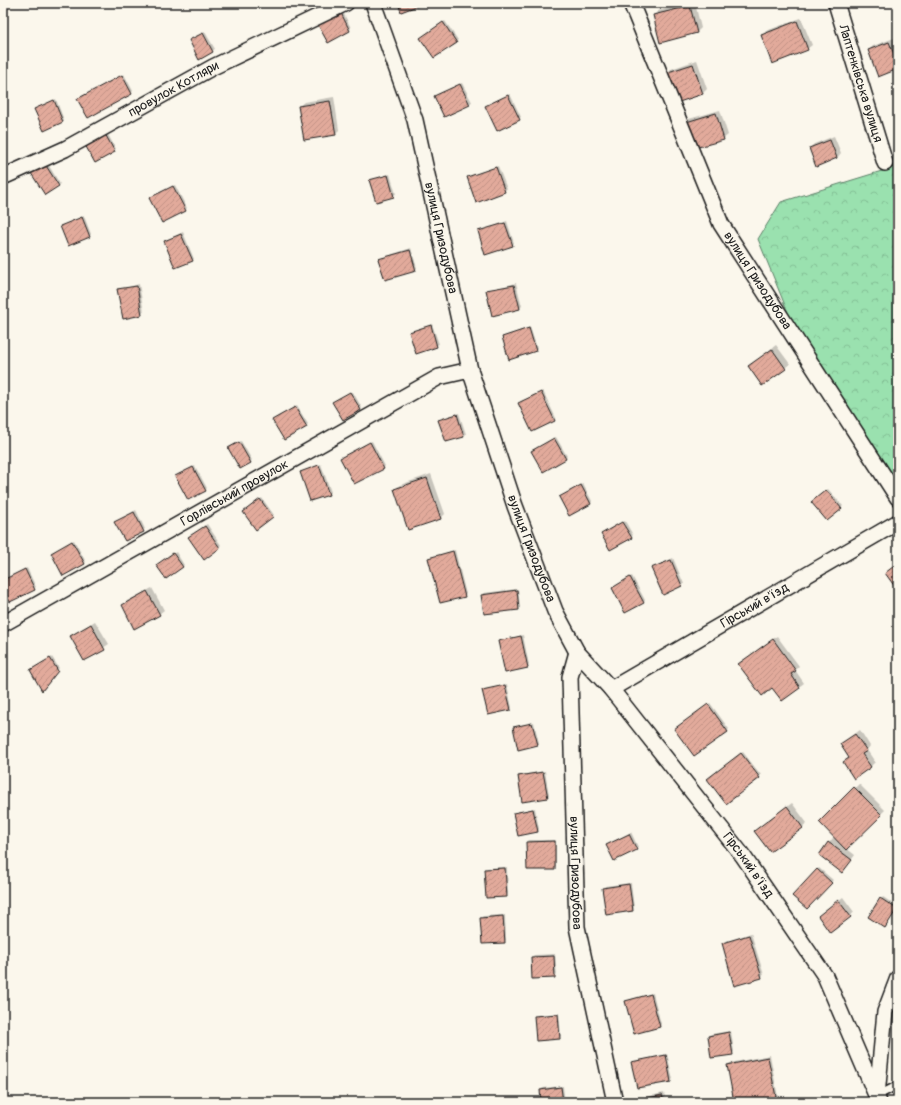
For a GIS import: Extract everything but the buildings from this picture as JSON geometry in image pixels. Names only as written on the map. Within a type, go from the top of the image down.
[{"type":"street","name":"провулок Котляри","points":[[3,176],[65,149],[213,67],[346,3]]},
{"type":"street","name":"вулиця Гризодубова","points":[[373,3],[415,120],[470,370],[515,506],[555,611],[577,652],[570,677],[577,927],[615,1102]]},
{"type":"street","name":"вулиця Гризодубова","points":[[631,3],[721,224],[898,498]]},
{"type":"street","name":"Лаптенківська вулиця","points":[[836,3],[885,163]]},
{"type":"street","name":"Горлівський провулок","points":[[3,624],[439,377],[470,370]]},
{"type":"street","name":"Гірський в'їзд","points":[[610,689],[898,522]]},
{"type":"street","name":"Гірський в’їзд","points":[[577,652],[610,689],[742,856],[825,976],[878,1099]]},
{"type":"street","points":[[878,1099],[885,1012],[898,978]]},
{"type":"lane","points":[[878,1099],[898,1085]]},
{"type":"green space","points":[[898,166],[898,480],[895,482],[808,362],[758,239],[781,202]]}]
